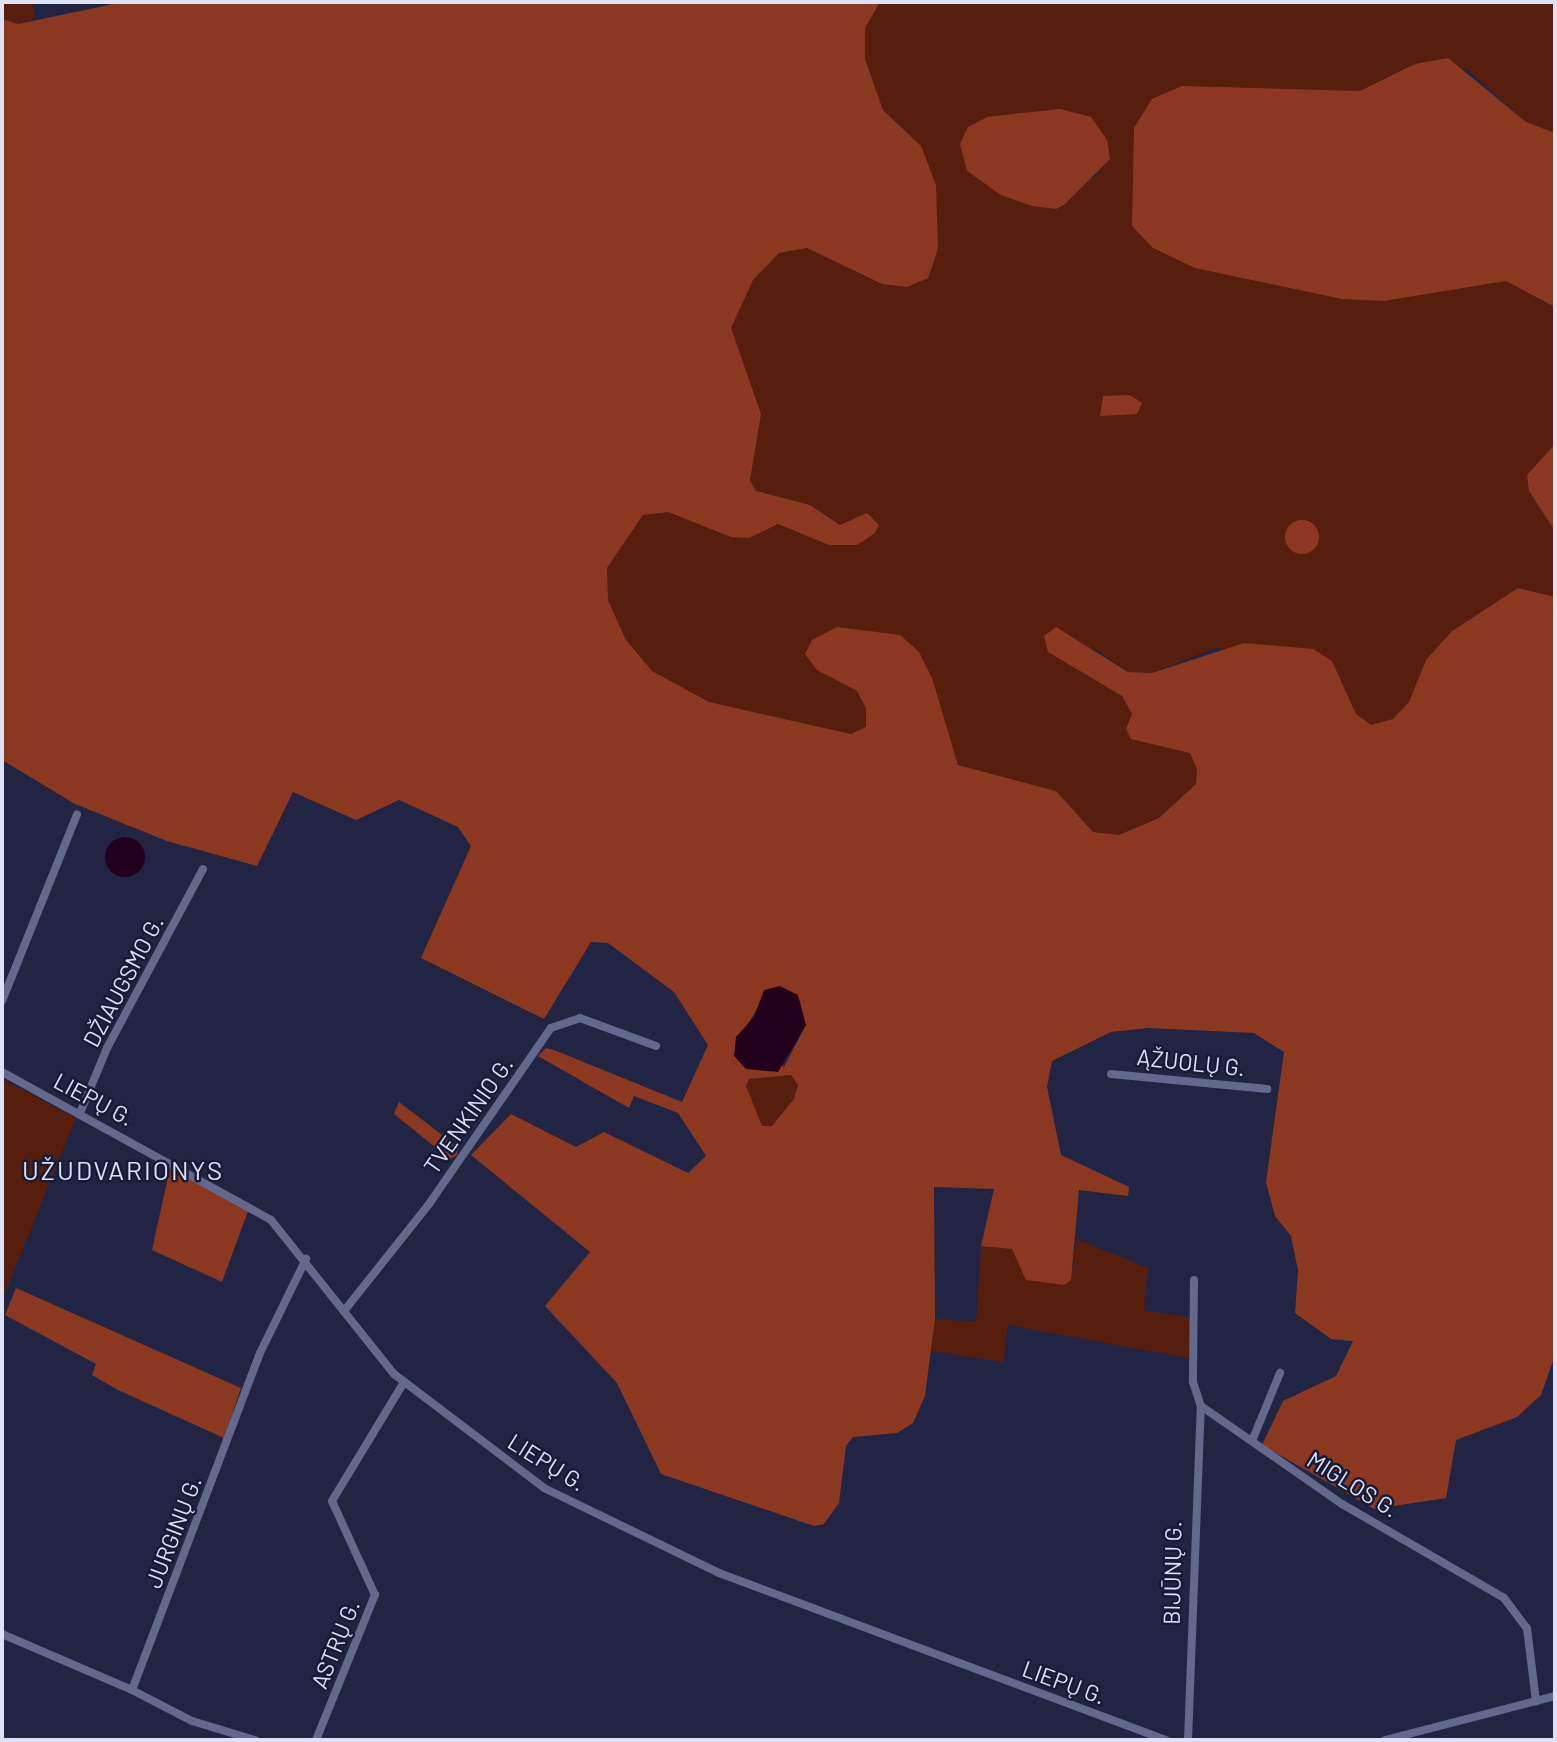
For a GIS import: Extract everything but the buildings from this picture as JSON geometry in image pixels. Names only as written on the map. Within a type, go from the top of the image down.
[{"type":"street","points":[[2,1001],[77,814]]},
{"type":"street","name":"DŽIAUGSMO G.","points":[[80,1113],[107,1048],[203,870]]},
{"type":"street","name":"TVENKINIO G.","points":[[344,1311],[437,1194],[551,1028],[580,1018],[656,1046]]},
{"type":"street","name":"LIEPŲ G.","points":[[2,1072],[249,1204],[306,1259],[344,1311],[404,1382],[544,1488],[709,1568],[1166,1740]]},
{"type":"street","name":"ĄŽUOLŲ G.","points":[[1111,1074],[1267,1089]]},
{"type":"street","name":"JURGINŲ G.","points":[[132,1690],[260,1353],[306,1259]]},
{"type":"street","points":[[1194,1280],[1192,1382],[1201,1406]]},
{"type":"street","points":[[1252,1441],[1280,1373]]},
{"type":"street","name":"ASTRŲ G.","points":[[316,1740],[375,1595],[332,1501],[404,1382]]},
{"type":"street","name":"MIGLOS G.","points":[[1201,1406],[1342,1504],[1504,1598],[1527,1628],[1536,1701]]},
{"type":"street","name":"BIJŪNŲ G.","points":[[1188,1740],[1201,1406]]},
{"type":"street","points":[[2,1634],[132,1690],[192,1721],[256,1740]]},
{"type":"street","points":[[1385,1740],[1555,1696]]},
{"type":"shaded area","points":[[2,2],[32,2],[35,18],[18,25],[2,19]]},
{"type":"shaded area","points":[[123,2],[880,2],[865,28],[865,59],[883,110],[921,146],[936,185],[938,249],[928,278],[907,287],[882,284],[807,248],[779,253],[753,280],[731,328],[761,414],[750,480],[756,491],[810,505],[840,525],[867,513],[879,525],[875,533],[857,545],[829,545],[778,524],[749,538],[731,537],[668,512],[643,515],[607,568],[608,600],[626,640],[652,671],[709,702],[851,734],[866,727],[866,708],[857,691],[817,670],[805,654],[812,640],[837,627],[900,635],[919,652],[932,678],[958,765],[1056,791],[1093,832],[1119,835],[1159,818],[1196,784],[1197,769],[1190,753],[1131,739],[1126,729],[1132,714],[1122,696],[1048,652],[1044,636],[1056,627],[1128,672],[1152,673],[1244,643],[1313,649],[1332,661],[1356,714],[1371,725],[1393,719],[1409,702],[1426,660],[1452,631],[1518,588],[1555,597],[1555,1355],[1541,1395],[1517,1417],[1456,1440],[1446,1498],[1374,1509],[1262,1445],[1283,1401],[1336,1376],[1353,1341],[1331,1339],[1295,1313],[1298,1270],[1291,1236],[1275,1216],[1266,1182],[1284,1052],[1254,1033],[1148,1028],[1111,1032],[1052,1061],[1047,1087],[1061,1155],[1129,1187],[1128,1196],[1079,1190],[1071,1280],[1064,1285],[1026,1280],[1012,1249],[981,1246],[994,1189],[934,1187],[935,1319],[925,1396],[913,1423],[897,1433],[853,1437],[846,1446],[839,1503],[824,1524],[814,1526],[661,1474],[617,1383],[545,1306],[590,1252],[471,1155],[511,1114],[576,1147],[604,1132],[688,1173],[706,1156],[678,1113],[634,1096],[629,1108],[538,1056],[546,1048],[554,1050],[682,1102],[708,1045],[674,992],[608,943],[591,942],[544,1019],[421,958],[471,846],[458,827],[399,800],[356,820],[293,792],[257,866],[167,841],[75,804],[2,760],[2,19],[18,24]],"holes":[[[759,1006],[806,1025],[784,1067],[746,1027]],[[791,1075],[798,1085],[794,1099],[772,1126],[762,1126],[746,1086],[749,1079]]]},
{"type":"shaded area","points":[[880,2],[1555,2],[1555,133],[1526,122],[1467,69],[1415,64],[1360,91],[1313,92],[1153,248],[1195,268],[1261,280],[1456,287],[1506,281],[1555,307],[1555,444],[1527,475],[1529,491],[1555,531],[1555,597],[1518,588],[1452,631],[1426,660],[1409,702],[1393,719],[1371,726],[1356,714],[1332,661],[1215,648],[1152,673],[1128,672],[1096,649],[1048,652],[1122,696],[1132,714],[1126,729],[1131,738],[1190,753],[1197,769],[1196,784],[1159,818],[1119,835],[1093,832],[1056,791],[958,765],[919,652],[817,670],[857,691],[866,708],[866,728],[851,734],[709,702],[652,671],[626,640],[608,600],[607,568],[643,515],[668,512],[731,537],[749,538],[778,524],[829,545],[868,513],[840,525],[810,505],[756,491],[750,481],[761,414],[731,328],[753,280],[779,253],[807,248],[882,284],[907,287],[921,146],[883,110],[865,59],[865,28]],"holes":[[[1102,172],[1074,189],[1065,204],[976,181]]]},
{"type":"shaded area","points":[[1448,58],[1526,122],[1555,133],[1555,307],[1506,281],[1384,301],[1342,299],[1195,268],[1153,248],[1132,226],[1134,128],[1152,99],[1182,86],[1360,91],[1415,64]]},
{"type":"shaded area","points":[[1060,109],[1091,117],[1107,140],[1110,159],[1065,204],[1056,209],[1032,206],[1001,195],[967,171],[960,144],[968,127],[987,117]]},
{"type":"shaded area","points":[[1130,395],[1142,403],[1137,414],[1100,416],[1103,396]]},
{"type":"shaded area","points":[[1555,444],[1555,531],[1529,491],[1527,475]]},
{"type":"shaded area","points":[[1302,520],[1314,525],[1319,537],[1314,549],[1302,554],[1290,549],[1285,537],[1290,525]]},
{"type":"shaded area","points":[[125,837],[139,843],[145,857],[139,871],[125,877],[111,871],[105,857],[111,843]]},
{"type":"shaded area","points":[[780,986],[798,995],[806,1025],[778,1072],[746,1069],[734,1056],[736,1037],[754,1017],[764,990]]},
{"type":"shaded area","points":[[791,1074],[798,1085],[794,1099],[772,1126],[761,1126],[746,1086],[749,1079]]},
{"type":"shaded area","points":[[2,1079],[76,1118],[2,1300]]},
{"type":"shaded area","points":[[399,1102],[458,1147],[457,1155],[450,1159],[394,1114]]},
{"type":"shaded area","points":[[170,1168],[248,1211],[222,1282],[152,1250]]},
{"type":"shaded area","points":[[1076,1239],[1148,1268],[1144,1310],[1191,1318],[1189,1358],[1008,1325],[1003,1362],[931,1351],[935,1319],[976,1322],[981,1246],[1012,1249],[1027,1280],[1071,1280]]},
{"type":"shaded area","points":[[16,1288],[241,1388],[224,1438],[118,1390],[92,1375],[96,1364],[5,1315]]},
{"type":"district","name":"UŽUDVARIONYS","points":[[123,1170]]}]
